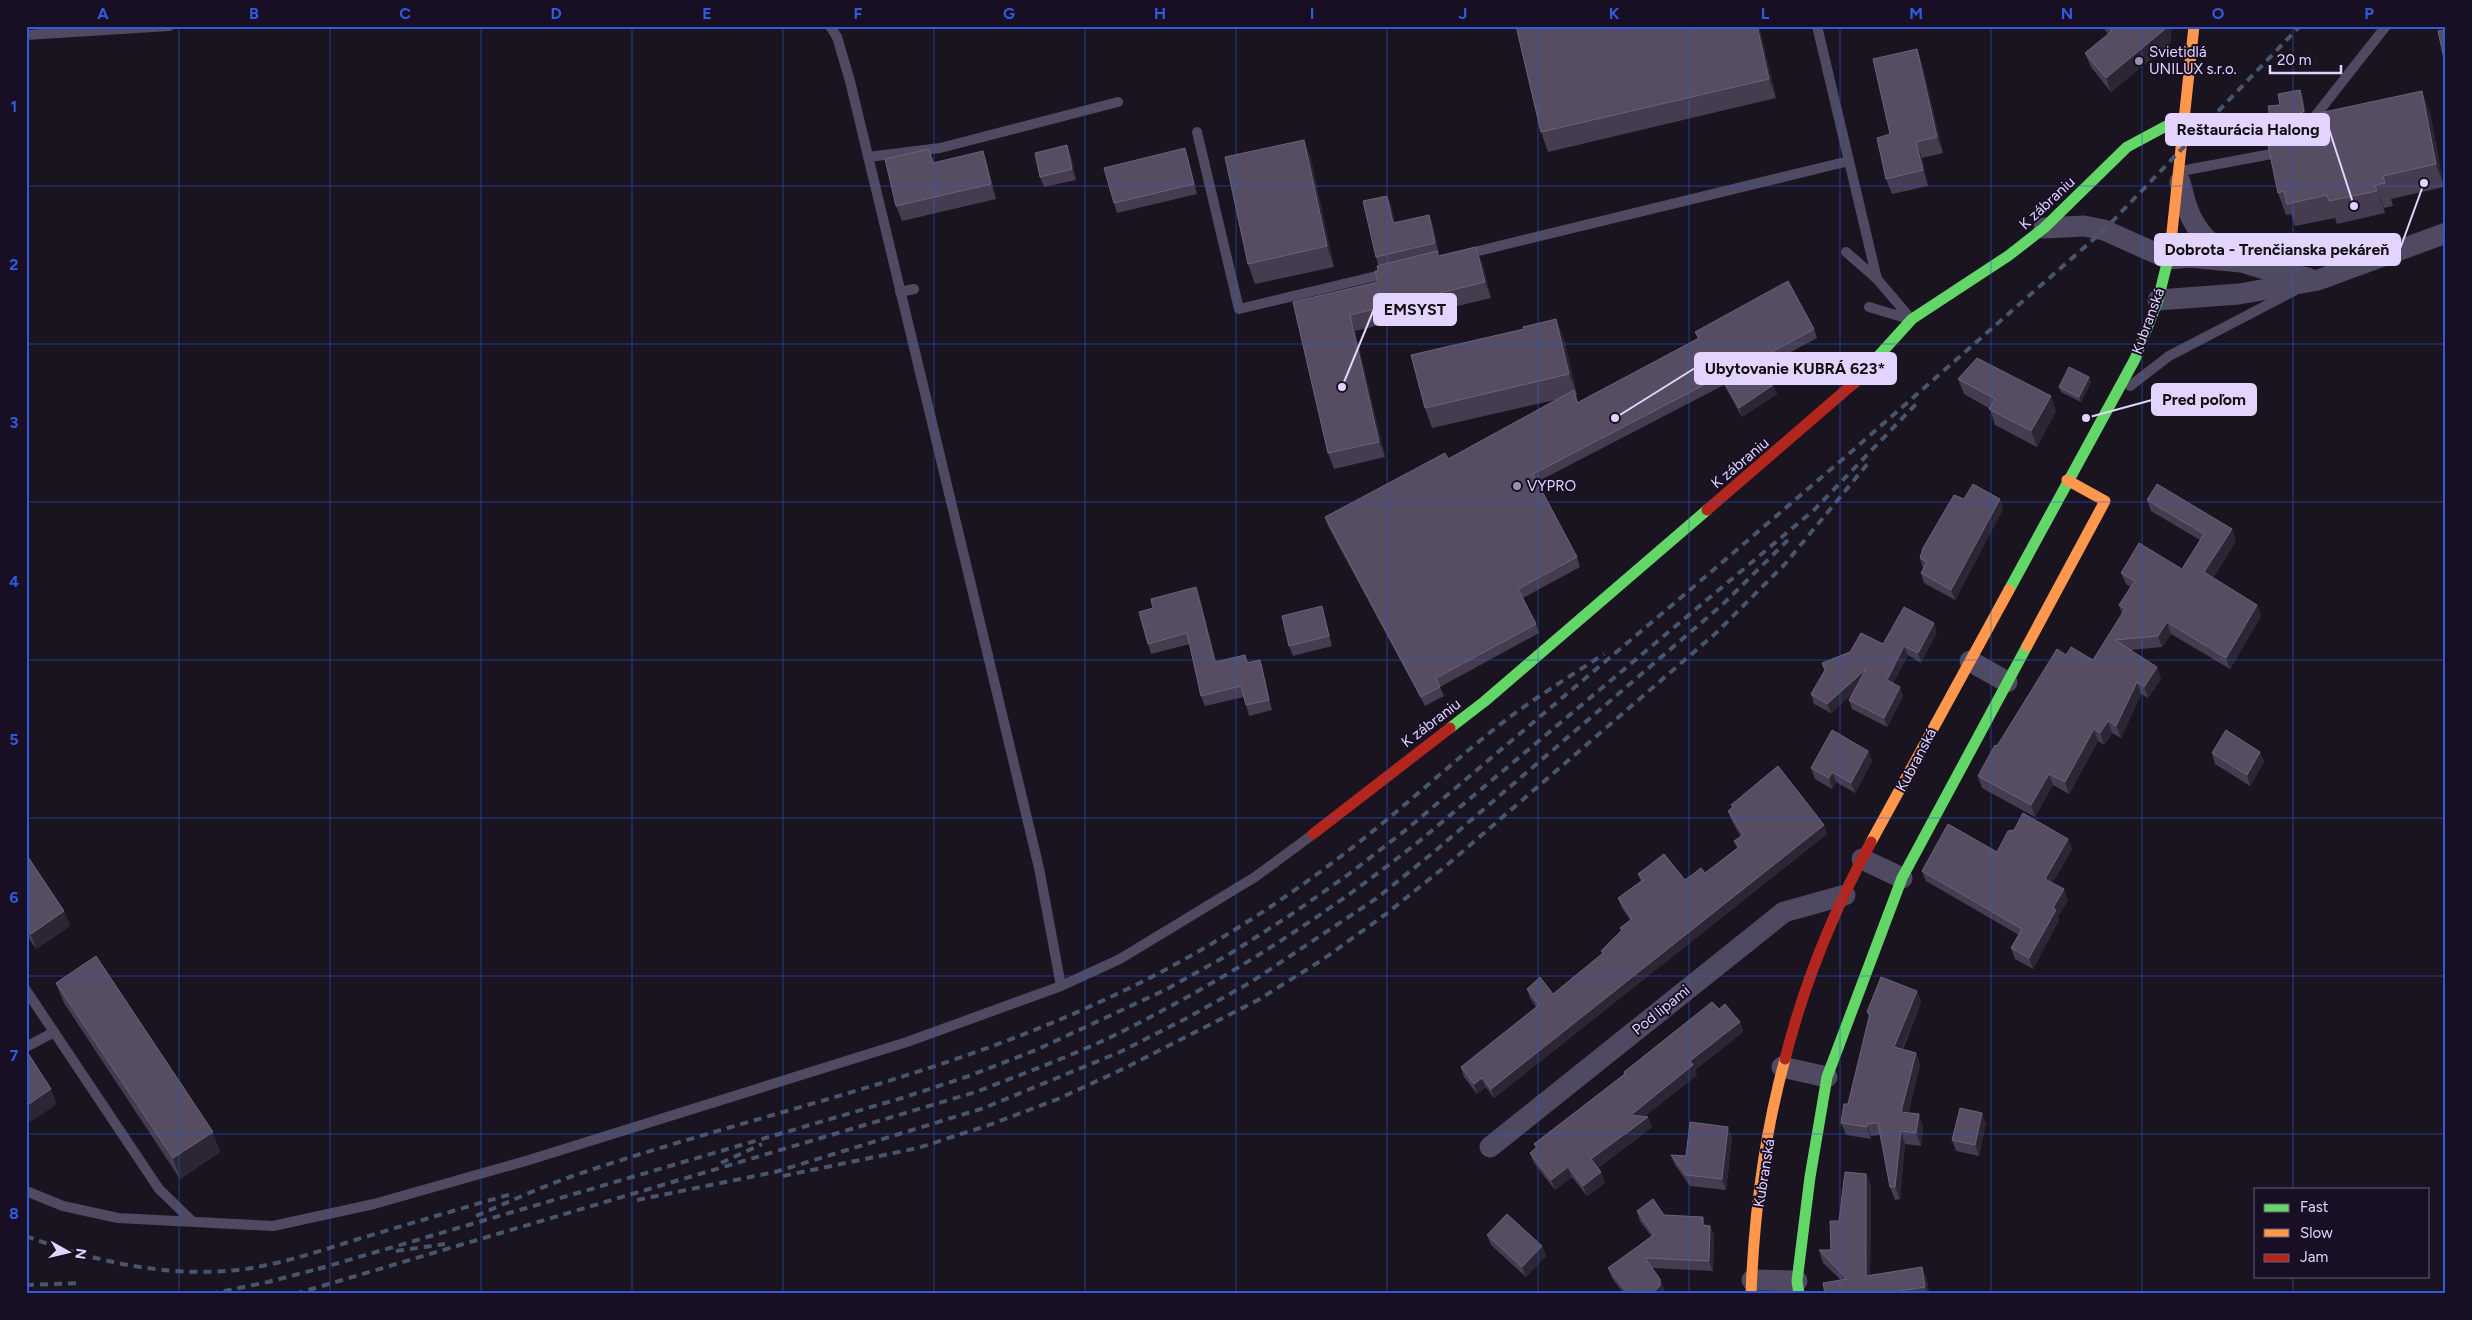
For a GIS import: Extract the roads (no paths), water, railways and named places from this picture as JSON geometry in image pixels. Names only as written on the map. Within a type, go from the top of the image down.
[{"type":"street","name":"Kubranská","points":[[2067,480],[2105,501],[1902,878],[1827,1077],[1810,1177],[1798,1287],[1752,1287],[1758,1203],[1782,1067],[1802,1001],[1845,895],[1862,859],[2067,480],[2134,358],[2158,300],[2169,259],[2194,26]]},
{"type":"street","name":"K zábraniu","points":[[1313,834],[1485,701],[1593,606],[1773,455],[1864,374],[1912,320],[2008,256],[2044,228],[2127,147],[2183,117]]},
{"type":"street","points":[[2178,171],[2187,207],[2196,226],[2209,241],[2242,262]]},
{"type":"street","points":[[2044,228],[2084,226],[2104,230],[2169,259],[2190,257],[2242,262],[2318,280]]},
{"type":"street","points":[[2158,300],[2239,294],[2318,280],[2446,233]]},
{"type":"street","points":[[1970,661],[2007,682]]},
{"type":"street","points":[[1862,859],[1902,878]]},
{"type":"street","name":"Pod lipami","points":[[1490,1147],[1784,912],[1845,895]]},
{"type":"street","points":[[1782,1067],[1827,1077]]},
{"type":"lane","points":[[26,35],[169,26]]},
{"type":"lane","points":[[830,26],[836,37],[850,81],[1039,868],[1061,986]]},
{"type":"lane","points":[[1817,26],[1877,279]]},
{"type":"lane","points":[[2304,130],[2386,26]]},
{"type":"lane","points":[[868,157],[940,148],[1118,102]]},
{"type":"lane","points":[[1197,132],[1239,309],[1402,270]]},
{"type":"lane","points":[[2178,171],[2274,154],[2291,145]]},
{"type":"lane","points":[[1458,256],[1849,161]]},
{"type":"lane","points":[[1846,252],[1877,279],[1912,320]]},
{"type":"lane","points":[[2111,401],[2169,356],[2318,280]]},
{"type":"lane","points":[[900,292],[914,289]]},
{"type":"lane","points":[[1870,307],[1912,320]]},
{"type":"lane","points":[[26,1191],[63,1206],[118,1218],[273,1226],[374,1204],[529,1160],[907,1042],[1061,986],[1120,959],[1255,877],[1313,834]]},
{"type":"lane","points":[[26,990],[159,1189],[192,1221]]},
{"type":"lane","points":[[26,1047],[54,1032]]},
{"type":"railway","points":[[318,1269],[902,1098],[969,1076],[1036,1050],[1165,990],[1228,955],[1289,916],[1349,874],[1407,829],[1851,452],[2104,230],[2300,26]]},
{"type":"railway","points":[[295,1294],[976,1092],[1096,1044],[1195,993],[1312,920],[1423,838],[1814,510],[1918,402]]},
{"type":"railway","points":[[783,1176],[918,1148],[989,1125],[1058,1099],[1125,1068],[1258,1000],[1322,960],[1386,914],[1447,865],[1716,633],[1785,564],[1869,462]]},
{"type":"railway","points":[[637,1200],[775,1172],[984,1108],[1120,1052],[1187,1018],[1251,982],[1377,898],[1435,851],[1722,605],[1788,540]]},
{"type":"railway","points":[[476,1216],[570,1177],[965,1056],[1029,1032],[1126,990],[1221,938],[1282,899],[1360,842],[1506,720],[1604,654]]},
{"type":"railway","points":[[721,1163],[762,1144]]},
{"type":"railway","points":[[26,1236],[81,1254],[139,1267],[198,1272],[228,1271],[257,1267],[294,1258],[515,1193]]},
{"type":"railway","points":[[396,1251],[445,1244]]},
{"type":"railway","points":[[210,1294],[268,1282],[325,1267]]},
{"type":"railway","points":[[26,1285],[82,1283]]},
{"type":"place","name":"Svietidlá UNILUX s.r.o.","points":[[2139,61]]},
{"type":"place","name":"Dobrota - Trenčianska pekáreň","points":[[2424,183]]},
{"type":"place","name":"Reštaurácia Halong","points":[[2354,206]]},
{"type":"place","name":"EMSYST","points":[[1342,387]]},
{"type":"place","name":"Ubytovanie KUBRÁ 623*","points":[[1615,418]]},
{"type":"place","name":"Pred poľom","points":[[2086,418]]},
{"type":"place","name":"VYPRO","points":[[1517,486]]}]
